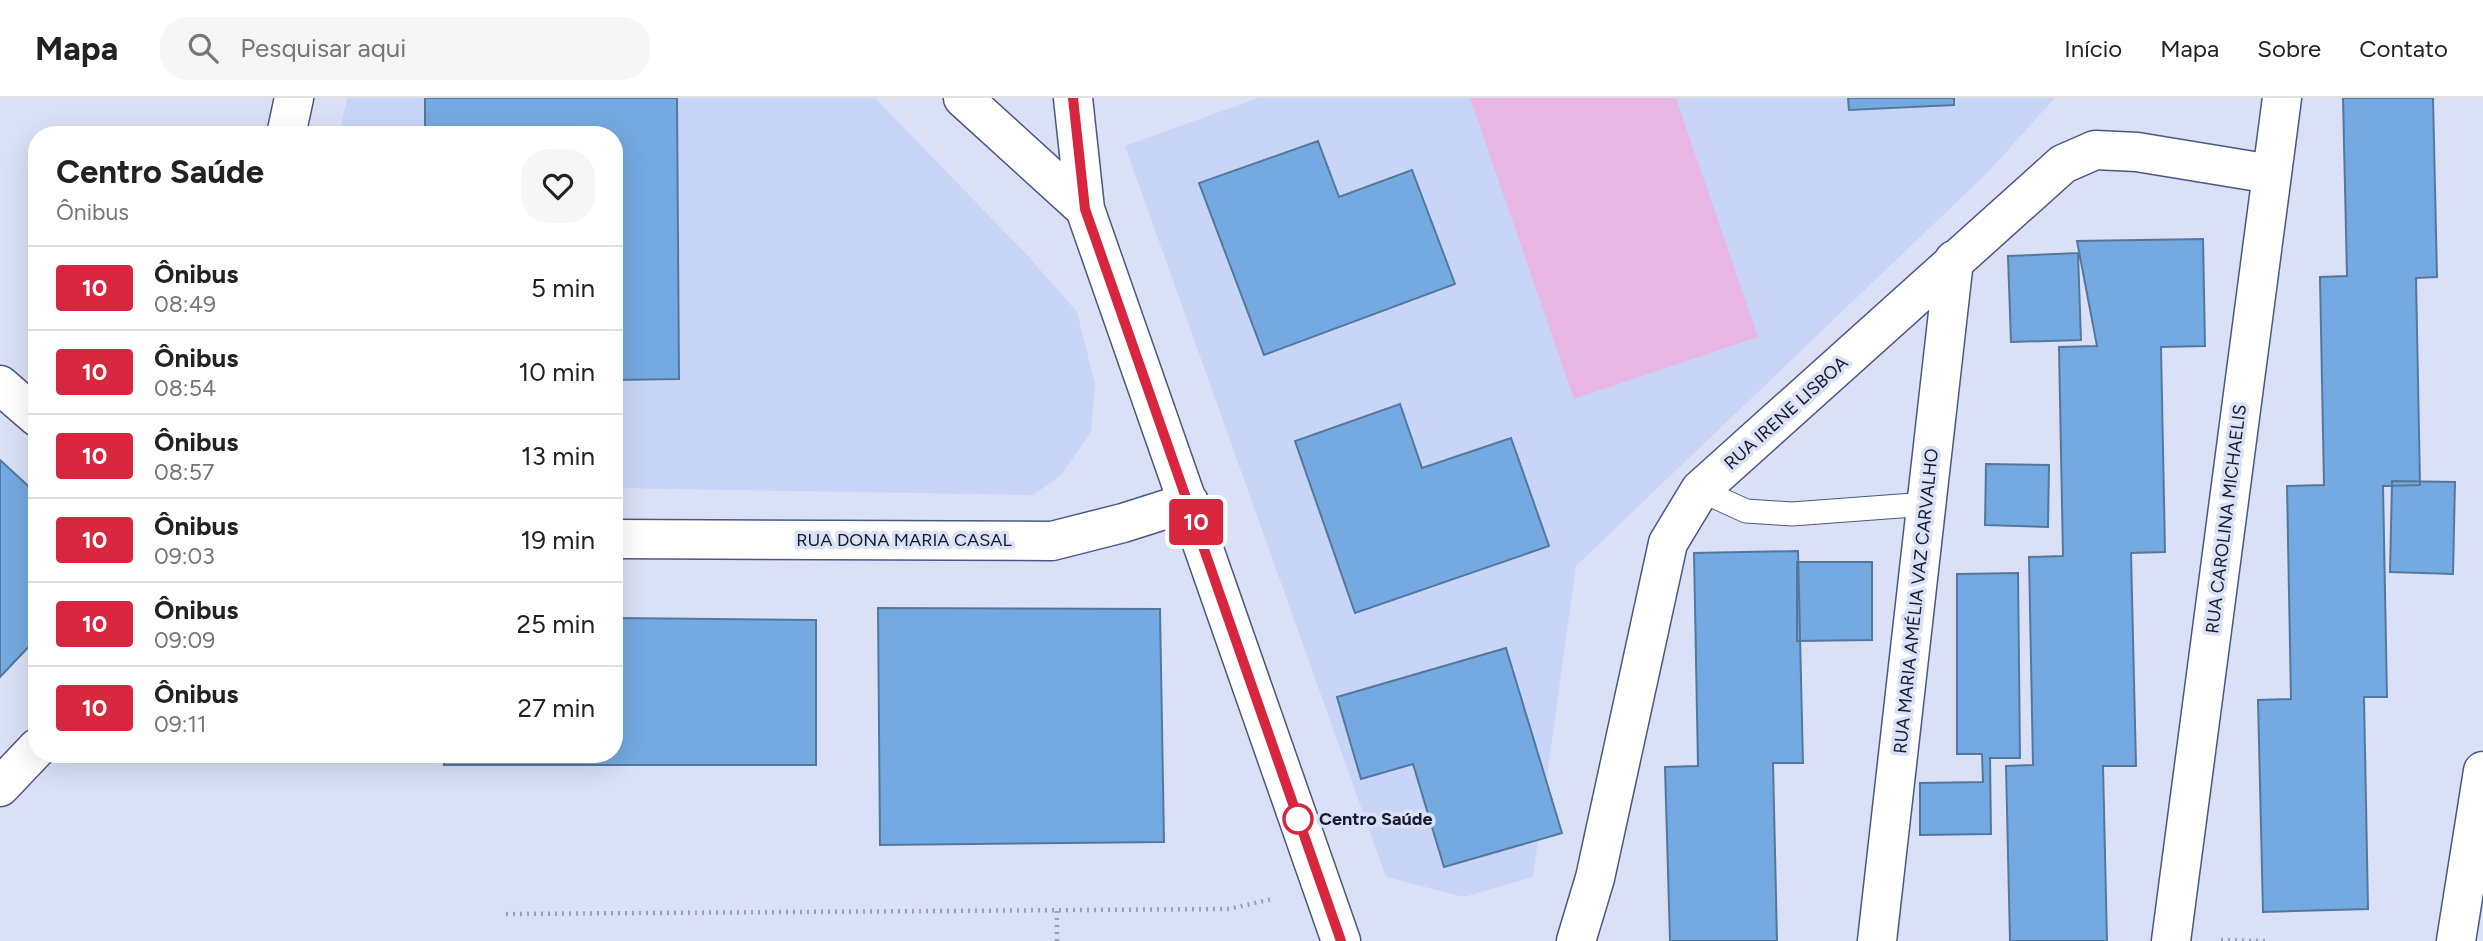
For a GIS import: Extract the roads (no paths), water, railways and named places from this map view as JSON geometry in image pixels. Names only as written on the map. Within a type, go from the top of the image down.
[{"type":"street","points":[[288,126],[294,98]]},
{"type":"street","points":[[963,98],[1085,209]]},
{"type":"street","points":[[1073,98],[1085,209],[1341,941]]},
{"type":"street","name":"RUA CAROLINA MICHAELIS","points":[[2171,941],[2283,98]]},
{"type":"street","name":"RUA IRENE LISBOA","points":[[1576,941],[1595,878],[1668,543],[1700,491],[2063,164],[2095,150],[2137,152],[2272,174]]},
{"type":"street","name":"RUA MARIA AMÉLIA VAZ CARVALHO","points":[[1877,941],[1954,260]]},
{"type":"street","points":[[0,385],[28,409]]},
{"type":"street","name":"RUA DONA MARIA CASAL","points":[[623,539],[1052,541],[1123,523],[1189,502]]},
{"type":"street","points":[[0,787],[28,757]]},
{"type":"street","points":[[2456,941],[2483,771]]},
{"type":"lane","points":[[1700,491],[1746,511],[1792,514],[1927,504]]},
{"type":"place","name":"Centro Saúde","points":[[1298,819]]}]
